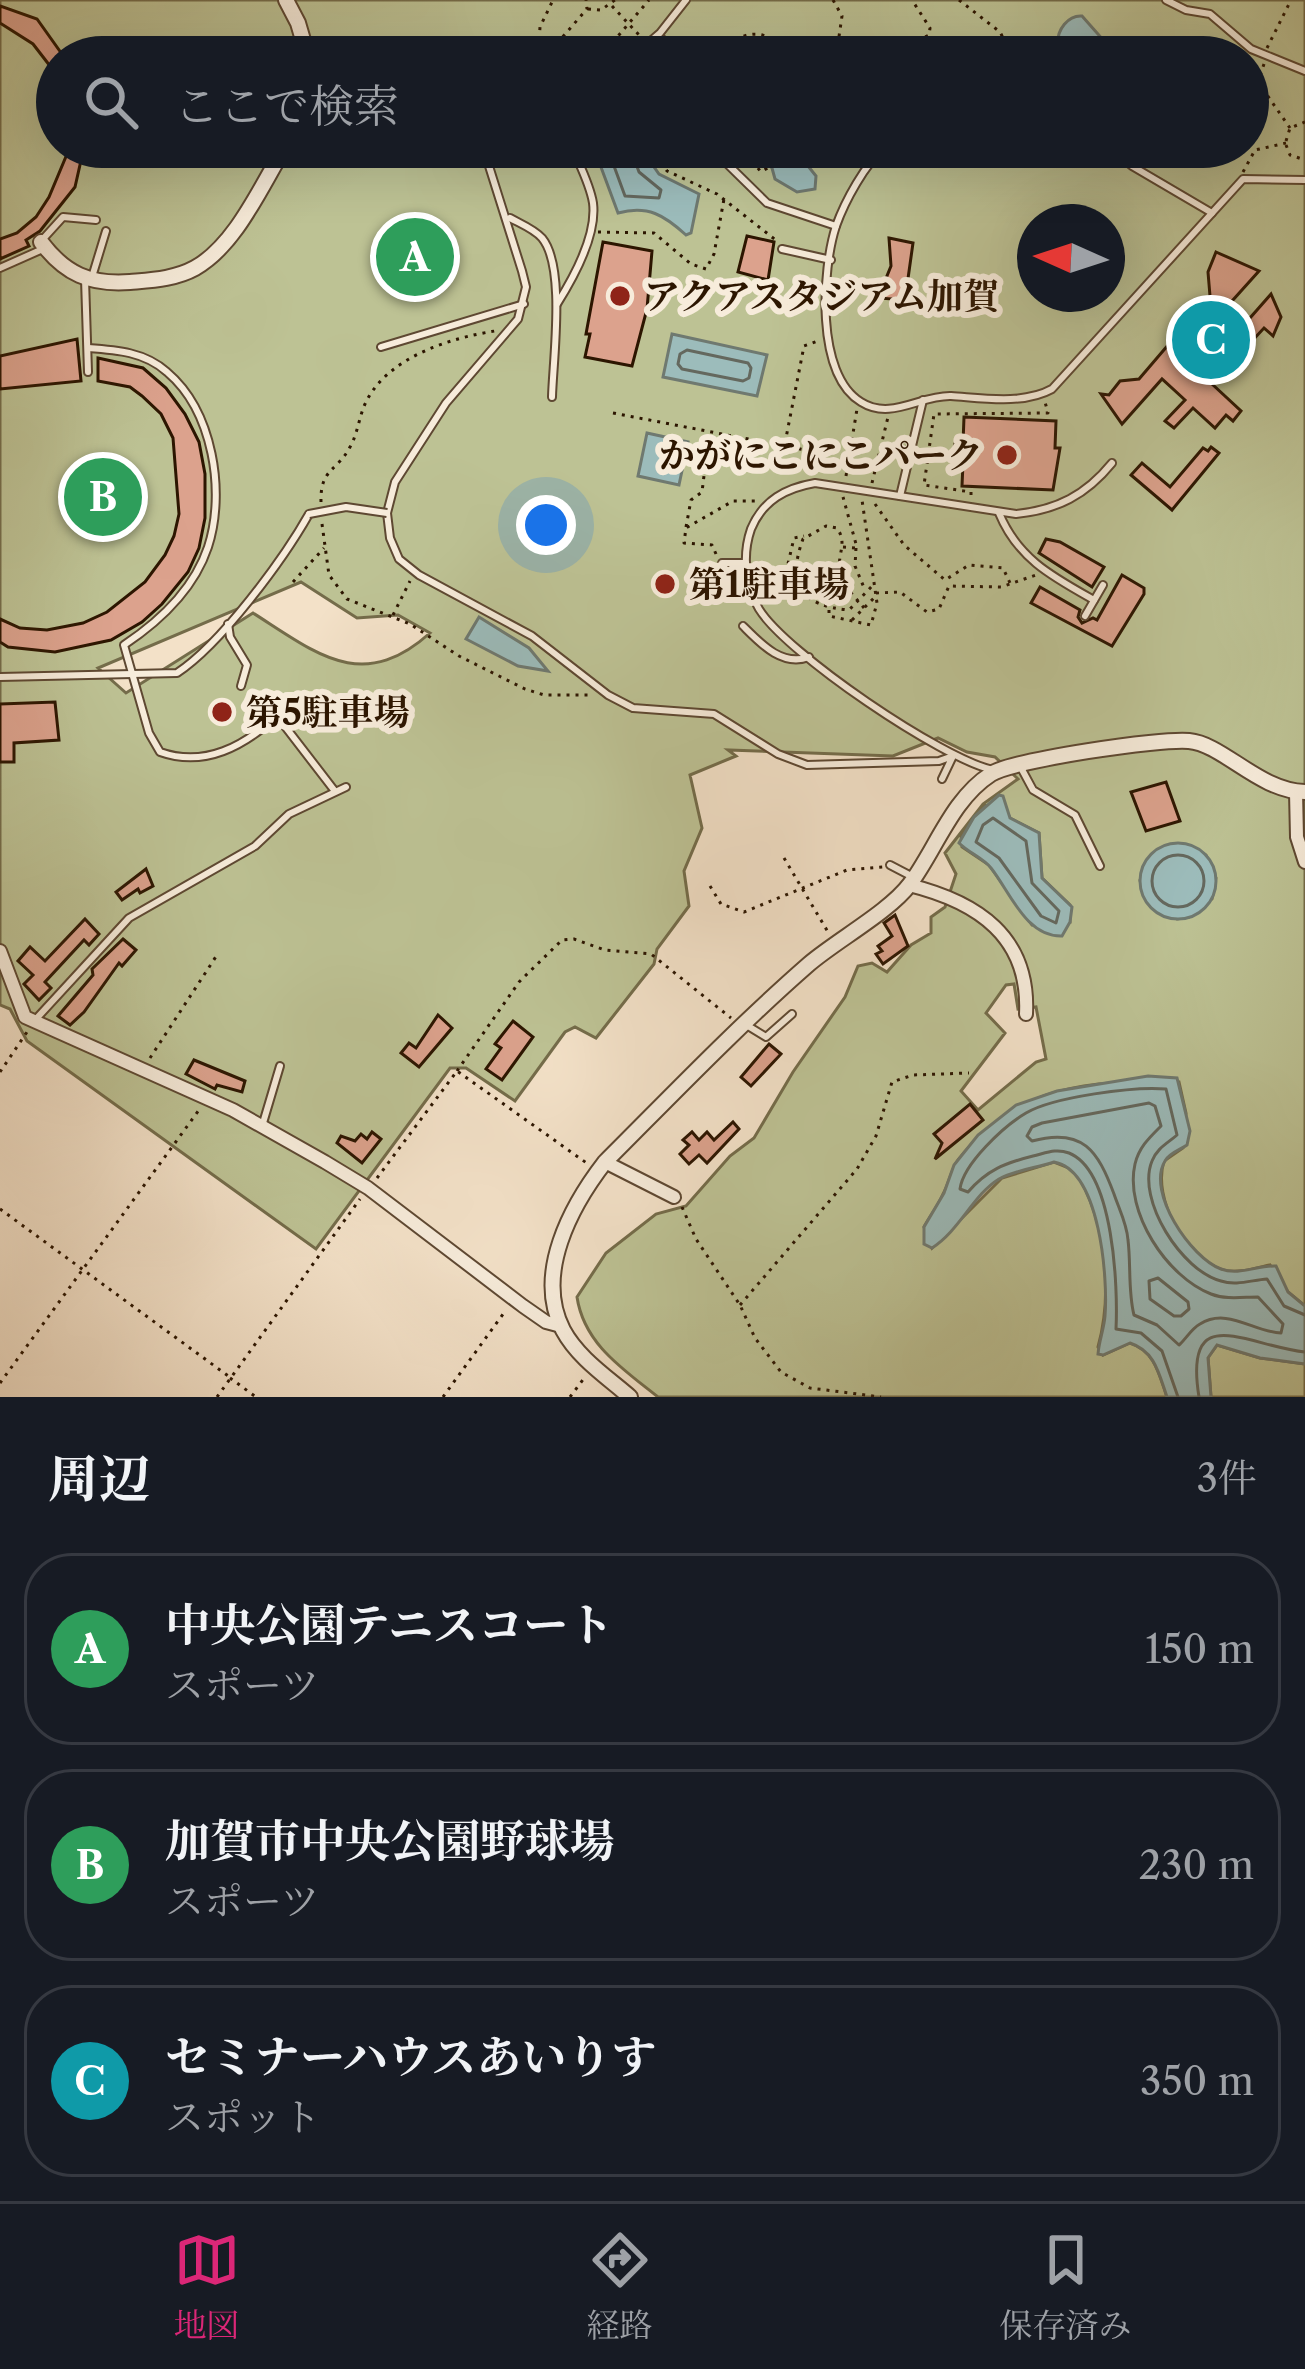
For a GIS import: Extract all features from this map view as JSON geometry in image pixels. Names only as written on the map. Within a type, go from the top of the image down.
[{"type":"street","points":[[286,0],[302,36]]},
{"type":"street","points":[[43,245],[69,272],[88,280],[148,280],[196,268],[230,236],[272,168]]},
{"type":"street","points":[[630,1397],[593,1366],[561,1326],[554,1300],[557,1253],[572,1212],[602,1167],[743,1025],[911,881],[968,795],[996,771],[1190,741],[1262,780],[1300,792],[1297,837],[1305,862]]},
{"type":"street","points":[[911,881],[979,910],[996,926],[1023,976],[1026,1015]]},
{"type":"street","points":[[0,951],[25,1017],[261,1126],[368,1188],[546,1322],[561,1326]]},
{"type":"street","points":[[602,1167],[674,1197]]},
{"type":"lane","points":[[653,36],[686,0]]},
{"type":"lane","points":[[1166,0],[1210,14],[1234,36]]},
{"type":"lane","points":[[1269,57],[1305,71]]},
{"type":"lane","points":[[490,168],[526,287],[524,304],[508,331],[446,403],[395,482],[387,513],[399,559],[532,636],[608,695],[633,708],[713,714],[778,754],[807,765],[939,761],[953,756]]},
{"type":"lane","points":[[555,307],[590,233],[592,199],[580,168]]},
{"type":"lane","points":[[731,168],[767,203],[836,226]]},
{"type":"lane","points":[[867,168],[836,226],[825,291],[828,338],[833,358],[858,401],[890,410],[934,395],[1021,398],[1043,394],[1060,383],[1243,179],[1305,180]]},
{"type":"lane","points":[[1135,168],[1212,213]]},
{"type":"lane","points":[[507,216],[537,232],[546,243],[555,307],[552,397]]},
{"type":"lane","points":[[0,268],[43,245],[63,218],[96,220]]},
{"type":"lane","points":[[88,372],[88,280],[106,231]]},
{"type":"lane","points":[[782,249],[831,260]]},
{"type":"lane","points":[[381,347],[524,304]]},
{"type":"lane","points":[[88,348],[123,350],[166,370],[201,420],[214,475],[215,517],[208,548],[170,608],[124,645],[149,733],[160,752],[200,758],[247,741],[277,716],[334,790]]},
{"type":"lane","points":[[900,496],[923,400]]},
{"type":"lane","points":[[996,771],[953,756],[920,737],[809,657],[761,613],[751,594],[746,563],[750,533],[769,501],[798,486],[844,485],[999,513],[1044,512],[1089,487],[1112,463]]},
{"type":"lane","points":[[0,677],[177,673],[194,662],[228,624],[309,514],[346,507],[387,513]]},
{"type":"lane","points":[[999,513],[1016,546],[1044,572],[1094,600]]},
{"type":"lane","points":[[722,562],[746,563]]},
{"type":"lane","points":[[1085,616],[1103,585]]},
{"type":"lane","points":[[228,624],[230,637],[248,665],[242,686]]},
{"type":"lane","points":[[742,626],[766,649],[784,658],[809,657]]},
{"type":"lane","points":[[942,779],[953,756]]},
{"type":"lane","points":[[1019,764],[1033,790],[1075,815],[1100,866]]},
{"type":"lane","points":[[35,1021],[129,918],[255,846],[289,814],[346,787]]},
{"type":"lane","points":[[890,865],[911,881]]},
{"type":"lane","points":[[743,1025],[766,1037],[792,1014]]},
{"type":"lane","points":[[261,1126],[280,1066]]},
{"type":"path","points":[[539,36],[553,0]]},
{"type":"path","points":[[563,36],[586,9],[586,0]]},
{"type":"path","points":[[616,36],[649,0]]},
{"type":"path","points":[[833,0],[842,16],[839,36]]},
{"type":"path","points":[[912,0],[930,28],[924,36]]},
{"type":"path","points":[[959,0],[1002,36]]},
{"type":"path","points":[[1269,49],[1291,0]]},
{"type":"path","points":[[586,9],[601,10],[614,3],[640,36]]},
{"type":"path","points":[[1269,97],[1291,128]]},
{"type":"path","points":[[1305,122],[1291,128],[1286,143],[1290,155],[1305,160]]},
{"type":"path","points":[[1269,147],[1286,143]]},
{"type":"path","points":[[664,168],[724,199],[782,249]]},
{"type":"path","points":[[1242,168],[1243,179]]},
{"type":"path","points":[[590,233],[654,233],[691,264],[706,269],[714,254],[724,199]]},
{"type":"path","points":[[508,331],[478,334],[433,348],[403,363],[373,391],[347,452],[321,483],[329,574],[347,599],[392,617],[525,689],[560,696],[608,695]]},
{"type":"path","points":[[785,445],[804,346],[828,338]]},
{"type":"path","points":[[970,509],[971,492],[924,485],[934,414],[1048,413],[1043,394]]},
{"type":"path","points":[[858,401],[843,504],[852,522],[855,566],[866,592]]},
{"type":"path","points":[[890,410],[871,489],[876,507],[888,527],[949,586]]},
{"type":"path","points":[[613,413],[826,454],[829,466],[848,466]]},
{"type":"path","points":[[710,433],[702,492],[691,500],[684,543],[712,545],[722,562]]},
{"type":"path","points":[[829,608],[829,616],[871,625],[875,583],[857,487]]},
{"type":"path","points":[[686,528],[734,502],[769,501]]},
{"type":"path","points":[[864,608],[857,599],[841,576],[843,536],[832,526],[794,538],[788,562],[790,588],[829,608],[849,610],[857,599],[875,583]]},
{"type":"path","points":[[803,593],[798,562],[805,536]]},
{"type":"path","points":[[843,547],[856,548]]},
{"type":"path","points":[[293,582],[324,548]]},
{"type":"path","points":[[788,562],[798,562]]},
{"type":"path","points":[[945,580],[969,566],[1003,568],[1010,583]]},
{"type":"path","points":[[949,586],[989,588],[1044,572]]},
{"type":"path","points":[[392,617],[416,573]]},
{"type":"path","points":[[850,621],[876,594],[900,592],[927,612],[939,609],[949,586]]},
{"type":"path","points":[[784,858],[835,944]]},
{"type":"path","points":[[710,886],[721,904],[744,913],[847,870],[872,871],[890,865]]},
{"type":"path","points":[[217,1397],[519,982],[562,940],[651,954],[743,1025]]},
{"type":"path","points":[[144,1070],[217,955]]},
{"type":"path","points":[[0,1072],[35,1021]]},
{"type":"path","points":[[457,1070],[602,1167]]},
{"type":"path","points":[[740,1305],[857,1168],[876,1136],[892,1082],[913,1075],[969,1073]]},
{"type":"path","points":[[0,1383],[208,1099]]},
{"type":"path","points":[[674,1197],[755,1338],[781,1372],[810,1388],[881,1397]]},
{"type":"path","points":[[0,1209],[256,1397]]},
{"type":"path","points":[[443,1397],[514,1299]]},
{"type":"path","points":[[570,1397],[593,1366]]},
{"type":"green space","points":[[0,0],[1305,0],[1305,1306],[1288,1292],[1270,1265],[1223,1270],[1196,1253],[1175,1225],[1167,1209],[1162,1176],[1164,1161],[1183,1148],[1186,1113],[1179,1082],[1115,1083],[1057,1092],[1005,1115],[958,1160],[924,1227],[932,1248],[1002,1178],[1054,1162],[1074,1170],[1093,1210],[1104,1256],[1105,1303],[1098,1347],[1103,1355],[1130,1343],[1145,1352],[1155,1364],[1167,1397],[658,1397],[596,1342],[577,1297],[606,1253],[656,1214],[686,1206],[730,1156],[754,1138],[845,997],[858,966],[872,963],[887,972],[911,945],[931,933],[931,917],[945,907],[956,874],[945,853],[983,804],[1018,779],[995,757],[967,752],[938,738],[893,756],[728,750],[736,756],[690,775],[702,828],[684,871],[689,906],[657,949],[654,964],[596,1038],[575,1027],[565,1032],[515,1101],[466,1068],[450,1068],[316,1249],[27,1041],[10,1009],[0,1005]],"holes":[[[301,582],[357,618],[398,615],[430,633],[383,661],[361,664],[319,653],[253,613],[126,693],[98,668]],[[984,805],[1007,812],[1039,833],[1042,878],[1070,905],[1070,922],[1032,925],[989,865],[962,847],[961,835]],[[1173,844],[1206,855],[1216,878],[1212,899],[1189,917],[1177,919],[1143,894],[1140,880],[1148,859]],[[1014,984],[1018,1009],[1036,1007],[1046,1059],[978,1110],[961,1091],[1005,1033],[986,1013],[1006,985]]]},
{"type":"green space","points":[[1217,1345],[1260,1358],[1305,1364],[1305,1397],[1211,1397],[1208,1357]]},
{"type":"water","points":[[1082,16],[1100,36],[1059,36],[1072,18]]},
{"type":"water","points":[[601,168],[655,168],[699,194],[691,233],[686,235],[647,211],[618,213]]},
{"type":"water","points":[[772,168],[810,168],[816,176],[815,189],[797,192],[775,179]]},
{"type":"water","name":"アクアスタジアム加賀","points":[[672,334],[767,355],[757,396],[663,377]]},
{"type":"water","points":[[647,433],[688,442],[679,485],[638,476]]},
{"type":"water","points":[[479,617],[529,648],[548,671],[518,666],[466,639]]},
{"type":"water","points":[[999,795],[1010,818],[1039,833],[1042,878],[1072,907],[1062,936],[1029,921],[991,868],[959,843],[974,817]]},
{"type":"water","points":[[1178,843],[1205,854],[1216,881],[1205,908],[1178,919],[1151,908],[1140,881],[1151,854]]},
{"type":"water","points":[[1148,1076],[1177,1078],[1190,1131],[1187,1145],[1167,1158],[1161,1174],[1166,1206],[1197,1252],[1221,1269],[1276,1266],[1288,1292],[1305,1306],[1305,1364],[1260,1358],[1217,1345],[1208,1358],[1211,1397],[1167,1397],[1155,1364],[1138,1347],[1130,1343],[1098,1354],[1106,1299],[1098,1228],[1082,1184],[1070,1169],[1054,1162],[999,1179],[942,1241],[932,1248],[924,1244],[924,1227],[954,1165],[978,1135],[1016,1105],[1057,1091]]},
{"type":"building","points":[[0,6],[37,19],[49,36],[36,36],[36,48],[0,23]]},
{"type":"building","points":[[61,168],[79,168],[75,187],[40,231],[26,240],[29,246],[0,259],[0,239],[17,233],[36,217]]},
{"type":"building","points":[[747,236],[774,242],[768,280],[738,272]]},
{"type":"building","points":[[889,238],[913,243],[905,300],[878,298],[891,266]]},
{"type":"building","name":"アクアスタジアム加賀","points":[[603,242],[652,251],[647,309],[632,366],[585,357]]},
{"type":"building","points":[[1216,252],[1259,271],[1224,310],[1242,327],[1271,294],[1281,317],[1273,336],[1264,328],[1212,384],[1241,411],[1233,421],[1226,415],[1215,428],[1193,408],[1174,428],[1165,421],[1185,400],[1162,379],[1122,424],[1101,394],[1109,395],[1120,381],[1139,379],[1210,296],[1208,272]]},
{"type":"building","points":[[77,339],[81,381],[0,389],[0,356]]},
{"type":"building","points":[[98,358],[143,368],[185,414],[199,442],[205,474],[199,548],[188,572],[162,604],[111,640],[55,652],[8,647],[0,642],[0,619],[20,628],[47,630],[83,623],[107,612],[145,582],[174,536],[179,514],[173,438],[161,414],[142,396],[130,387],[98,381]]},
{"type":"building","name":"かがにこにこパーク","points":[[964,417],[1056,421],[1055,448],[1060,448],[1053,490],[962,486],[963,463],[954,462],[955,444],[963,444]]},
{"type":"building","points":[[1203,448],[1219,453],[1172,510],[1131,475],[1142,463],[1170,487]]},
{"type":"building","points":[[1046,539],[1104,567],[1092,587],[1039,553]]},
{"type":"building","points":[[1122,575],[1144,588],[1144,594],[1112,646],[1031,603],[1040,587],[1080,610],[1082,623],[1097,620]]},
{"type":"building","points":[[55,702],[59,740],[14,743],[14,762],[0,762],[0,704]]},
{"type":"building","points":[[1166,782],[1180,821],[1146,831],[1131,792]]},
{"type":"building","points":[[146,869],[153,886],[122,900],[116,892]]},
{"type":"building","points":[[895,915],[908,946],[883,964],[876,954],[882,951],[878,946],[892,936],[884,923]]},
{"type":"building","points":[[85,919],[99,934],[89,945],[84,940],[45,982],[51,988],[39,1000],[24,984],[33,975],[18,961],[30,947],[45,961]]},
{"type":"building","points":[[123,939],[136,950],[122,966],[119,963],[70,1025],[58,1016],[93,975],[92,969]]},
{"type":"building","points":[[438,1015],[452,1028],[419,1067],[401,1053],[409,1043],[416,1048]]},
{"type":"building","points":[[513,1021],[533,1037],[502,1080],[486,1069],[501,1048],[495,1044]]},
{"type":"building","points":[[769,1044],[781,1054],[751,1086],[741,1077]]},
{"type":"building","points":[[194,1060],[245,1081],[242,1092],[217,1085],[215,1089],[186,1074]]},
{"type":"building","points":[[970,1104],[983,1120],[935,1159],[942,1143],[934,1134]]},
{"type":"building","points":[[733,1122],[739,1129],[707,1163],[699,1155],[689,1164],[680,1154],[689,1145],[683,1140],[692,1132],[699,1140],[707,1132],[714,1140]]},
{"type":"building","points":[[372,1132],[381,1139],[362,1163],[337,1143],[341,1136],[355,1141],[361,1134],[367,1139]]},
{"type":"place","name":"中央公園テニスコート","points":[[415,257]]},
{"type":"place","name":"アクアスタジアム加賀","points":[[620,296]]},
{"type":"place","name":"セミナーハウスあいりす","points":[[1211,340]]},
{"type":"place","name":"かがにこにこパーク","points":[[1007,455]]},
{"type":"place","name":"加賀市中央公園野球場","points":[[103,497]]},
{"type":"place","name":"第1駐車場","points":[[665,584]]},
{"type":"place","name":"第5駐車場","points":[[222,712]]}]
